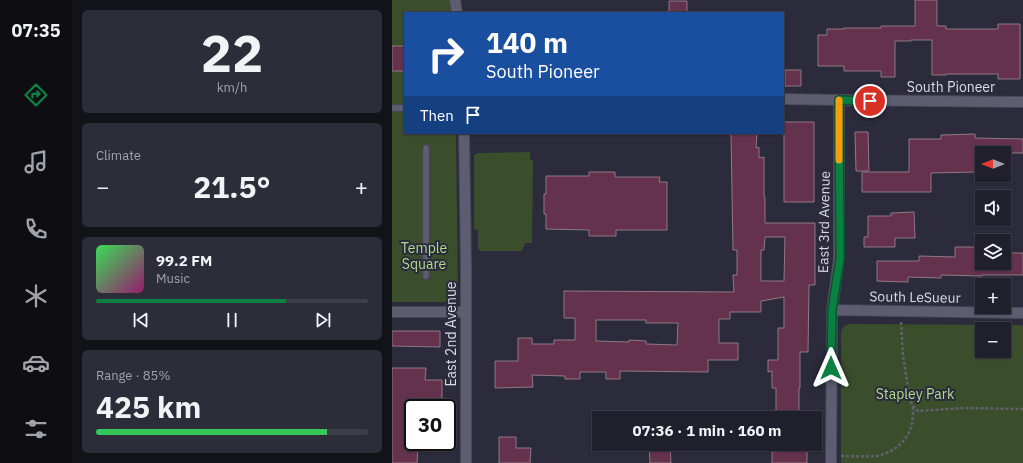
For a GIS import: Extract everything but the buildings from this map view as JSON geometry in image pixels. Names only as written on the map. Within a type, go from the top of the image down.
[{"type":"street","points":[[456,0],[457,12]]},
{"type":"street","name":"South Pioneer","points":[[784,99],[1023,102]]},
{"type":"street","name":"East 3rd Avenue","points":[[831,459],[832,310],[840,259],[839,100]]},
{"type":"street","name":"East 2nd Avenue","points":[[464,134],[466,463]]},
{"type":"street","name":"South LeSueur","points":[[832,310],[1023,312]]},
{"type":"street","points":[[392,312],[465,312]]},
{"type":"lane","points":[[392,108],[404,108]]},
{"type":"lane","points":[[426,148],[426,276]]},
{"type":"path","points":[[831,459],[876,456],[890,452],[903,441],[911,428],[913,412],[903,355],[901,311]]},
{"type":"path","points":[[912,405],[918,412],[965,408],[1023,409]]},
{"type":"green space","name":"Temple Square","points":[[392,0],[450,0],[451,12],[404,12],[404,134],[456,134],[458,297],[456,301],[451,302],[392,302]]},
{"type":"green space","points":[[530,152],[530,160],[533,160],[532,243],[525,243],[522,251],[481,251],[478,249],[478,230],[474,229],[474,155],[478,153]]},
{"type":"green space","name":"Stapley Park","points":[[851,324],[975,325],[975,358],[1011,358],[1011,325],[1022,325],[1023,463],[841,463],[841,331],[845,326]]},
{"type":"slow traffic","points":[[839,100],[839,160]]},
{"type":"route","points":[[831,368],[832,310],[840,259],[839,100],[870,101]]}]
